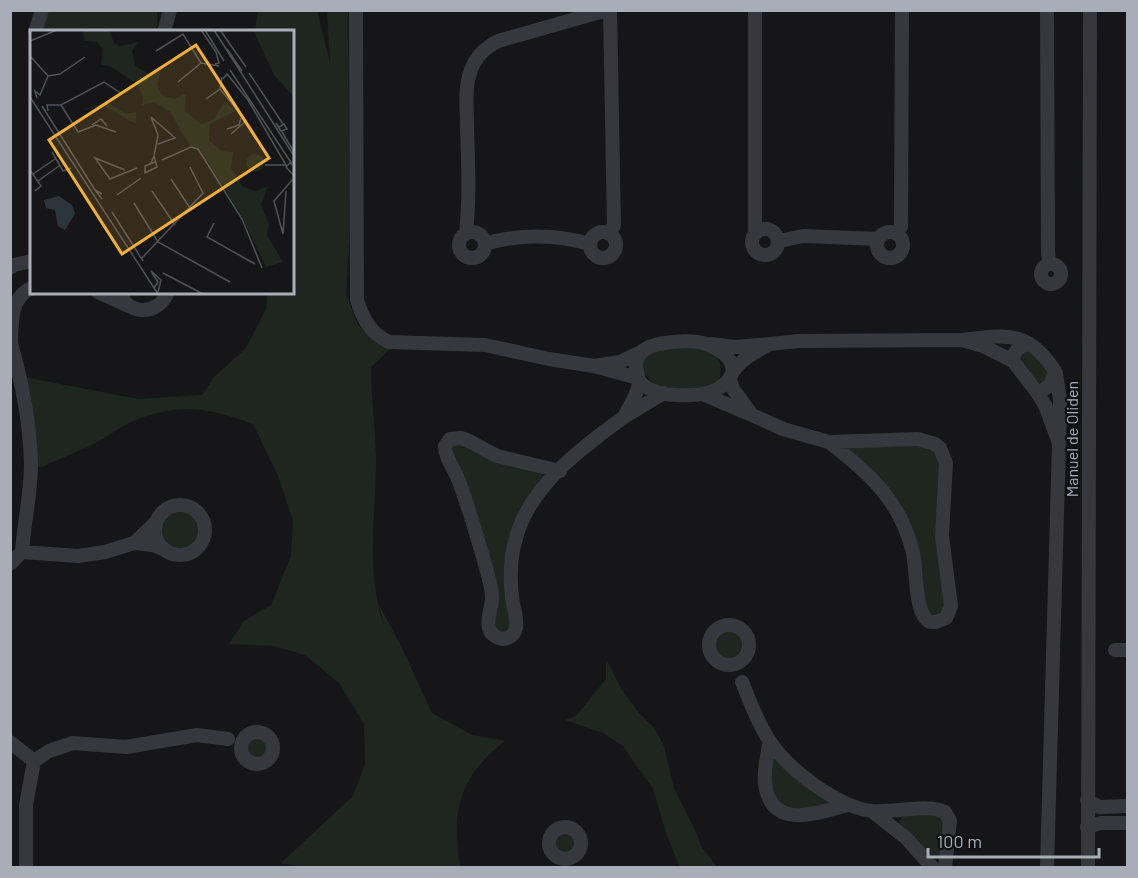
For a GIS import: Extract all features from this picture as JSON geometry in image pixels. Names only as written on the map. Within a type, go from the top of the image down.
[{"type":"street","points":[[36,30],[42,10]]},
{"type":"street","points":[[165,30],[170,10]]},
{"type":"street","points":[[356,10],[357,299],[364,322],[381,338],[389,342],[485,345],[594,366],[639,380]]},
{"type":"street","points":[[486,244],[483,252],[477,257],[468,257],[460,252],[459,243],[466,232],[468,211],[466,93],[471,69],[487,46],[498,41],[609,10],[614,225],[609,234]]},
{"type":"street","points":[[755,10],[755,233],[752,245],[756,253],[760,255],[773,253],[779,241]]},
{"type":"street","points":[[897,233],[902,226],[902,10]]},
{"type":"street","points":[[1047,10],[1049,264]]},
{"type":"street","name":"Manuel de Oliden","points":[[1088,867],[1090,10]]},
{"type":"street","points":[[755,233],[767,229],[775,233],[779,241]]},
{"type":"street","points":[[466,232],[479,233],[486,244]]},
{"type":"street","points":[[597,233],[609,234],[615,240],[616,249],[607,258],[598,258],[594,256],[589,244],[597,233]]},
{"type":"street","points":[[779,241],[803,236],[878,239],[885,233],[897,233],[903,240],[904,248],[899,255],[886,258],[877,248],[878,239]]},
{"type":"street","points":[[486,244],[511,238],[561,237],[589,244]]},
{"type":"street","points":[[10,268],[30,261]]},
{"type":"street","points":[[10,564],[22,552],[30,446],[25,400],[11,341],[12,315],[15,304],[22,293],[30,289]]},
{"type":"street","points":[[102,294],[132,308],[148,310],[164,302],[167,294]]},
{"type":"street","points":[[121,294],[132,308]]},
{"type":"street","points":[[594,366],[620,362],[660,343],[684,341],[735,347],[798,341],[962,340],[1003,335],[1030,344],[1045,355],[1058,379],[1060,400],[1047,867]]},
{"type":"street","points":[[962,340],[983,346],[1013,361],[1045,405],[1059,443]]},
{"type":"street","points":[[704,344],[715,348],[728,359],[733,389],[752,415]]},
{"type":"street","points":[[641,352],[635,366],[639,380],[645,387],[664,393],[687,396],[717,391],[746,357],[771,344]]},
{"type":"street","points":[[1013,361],[1021,346],[1030,344]]},
{"type":"street","points":[[1036,391],[1048,388],[1055,371]]},
{"type":"street","points":[[624,417],[639,380]]},
{"type":"street","points":[[560,471],[497,456],[461,438],[450,439],[445,446],[445,452],[458,478],[490,585],[492,604],[488,622],[491,633],[496,637],[507,639],[516,632],[511,568],[519,528],[532,502],[585,447],[624,417],[664,393]]},
{"type":"street","points":[[705,394],[783,429],[829,442],[918,439],[935,444],[943,451],[946,473],[942,536],[951,606],[946,618],[930,622],[922,615],[913,552],[890,498],[862,468],[829,442]]},
{"type":"street","points":[[22,552],[78,556],[105,552],[134,543],[153,545],[170,554],[179,555],[196,550],[202,544],[206,527],[198,511],[182,504],[165,509],[159,515],[156,523],[156,537],[163,549]]},
{"type":"street","points":[[134,543],[156,523]]},
{"type":"street","points":[[742,682],[742,667],[749,645],[744,632],[732,625],[718,627],[713,632],[708,645],[712,658],[724,665],[742,682],[769,742],[810,782],[847,805],[872,811],[933,809],[945,812],[950,821],[945,867]]},
{"type":"street","points":[[724,665],[735,665],[745,658]]},
{"type":"street","points":[[26,867],[26,805],[34,761],[49,751],[73,743],[126,747],[197,735],[228,739],[257,732],[267,735],[273,745],[272,756],[258,765],[248,761],[228,739]]},
{"type":"street","points":[[241,752],[242,743],[247,736]]},
{"type":"street","points":[[10,742],[34,761]]},
{"type":"street","points":[[769,742],[765,783],[770,798],[780,809],[793,816],[803,816],[847,805]]},
{"type":"street","points":[[1087,800],[1099,807],[1128,806]]},
{"type":"street","points":[[872,811],[906,838],[933,867]]},
{"type":"street","points":[[1087,827],[1101,823],[1128,823]]},
{"type":"street","points":[[568,827],[577,832],[581,843],[578,853],[570,858],[570,864],[553,852],[549,842],[550,837],[558,829],[568,827]]},
{"type":"shaded area","points":[[44,11],[157,11],[158,24],[155,30],[37,30]]},
{"type":"shaded area","points":[[258,11],[317,11],[330,62],[327,11],[348,11],[350,228],[346,294],[358,325],[374,341],[390,349],[371,367],[376,454],[373,563],[379,607],[385,628],[379,605],[432,713],[472,735],[505,741],[474,772],[462,796],[457,824],[461,867],[305,868],[281,863],[353,796],[365,764],[364,724],[339,683],[305,655],[273,646],[229,644],[244,621],[271,605],[291,556],[293,521],[278,476],[253,424],[208,411],[179,409],[165,411],[133,421],[87,447],[43,467],[37,467],[24,377],[138,399],[202,395],[214,377],[246,348],[266,309],[267,294],[294,294],[294,30],[255,30]]},
{"type":"shaded area","points":[[691,345],[715,356],[721,371],[719,380],[701,388],[679,391],[659,387],[648,378],[643,366],[647,355],[662,348]]},
{"type":"shaded area","points":[[1024,347],[1040,355],[1051,378],[1038,386],[1016,360]]},
{"type":"shaded area","points":[[454,444],[507,465],[531,469],[543,475],[519,514],[508,542],[504,578],[512,617],[508,631],[503,634],[494,631],[494,611],[449,447]]},
{"type":"shaded area","points":[[907,444],[936,449],[941,458],[947,609],[934,618],[927,613],[892,493],[849,448]]},
{"type":"shaded area","points":[[180,509],[195,515],[201,530],[195,545],[180,551],[165,545],[159,530],[165,515]]},
{"type":"shaded area","points":[[729,629],[741,634],[746,646],[741,658],[729,663],[717,658],[712,646],[717,634]]},
{"type":"shaded area","points":[[606,659],[622,690],[639,713],[655,729],[664,746],[674,788],[701,846],[717,867],[680,867],[667,836],[653,789],[623,746],[603,733],[565,720],[576,716],[606,679]]},
{"type":"shaded area","points":[[257,737],[266,740],[269,749],[266,758],[257,761],[248,758],[245,749],[248,740]]},
{"type":"shaded area","points":[[774,757],[828,799],[828,803],[798,812],[779,803],[770,786],[771,760]]},
{"type":"shaded area","points":[[921,813],[945,818],[940,858],[930,857],[898,824],[903,816]]},
{"type":"shaded area","points":[[565,831],[574,834],[577,843],[574,852],[565,855],[556,852],[553,843],[556,834]]}]
